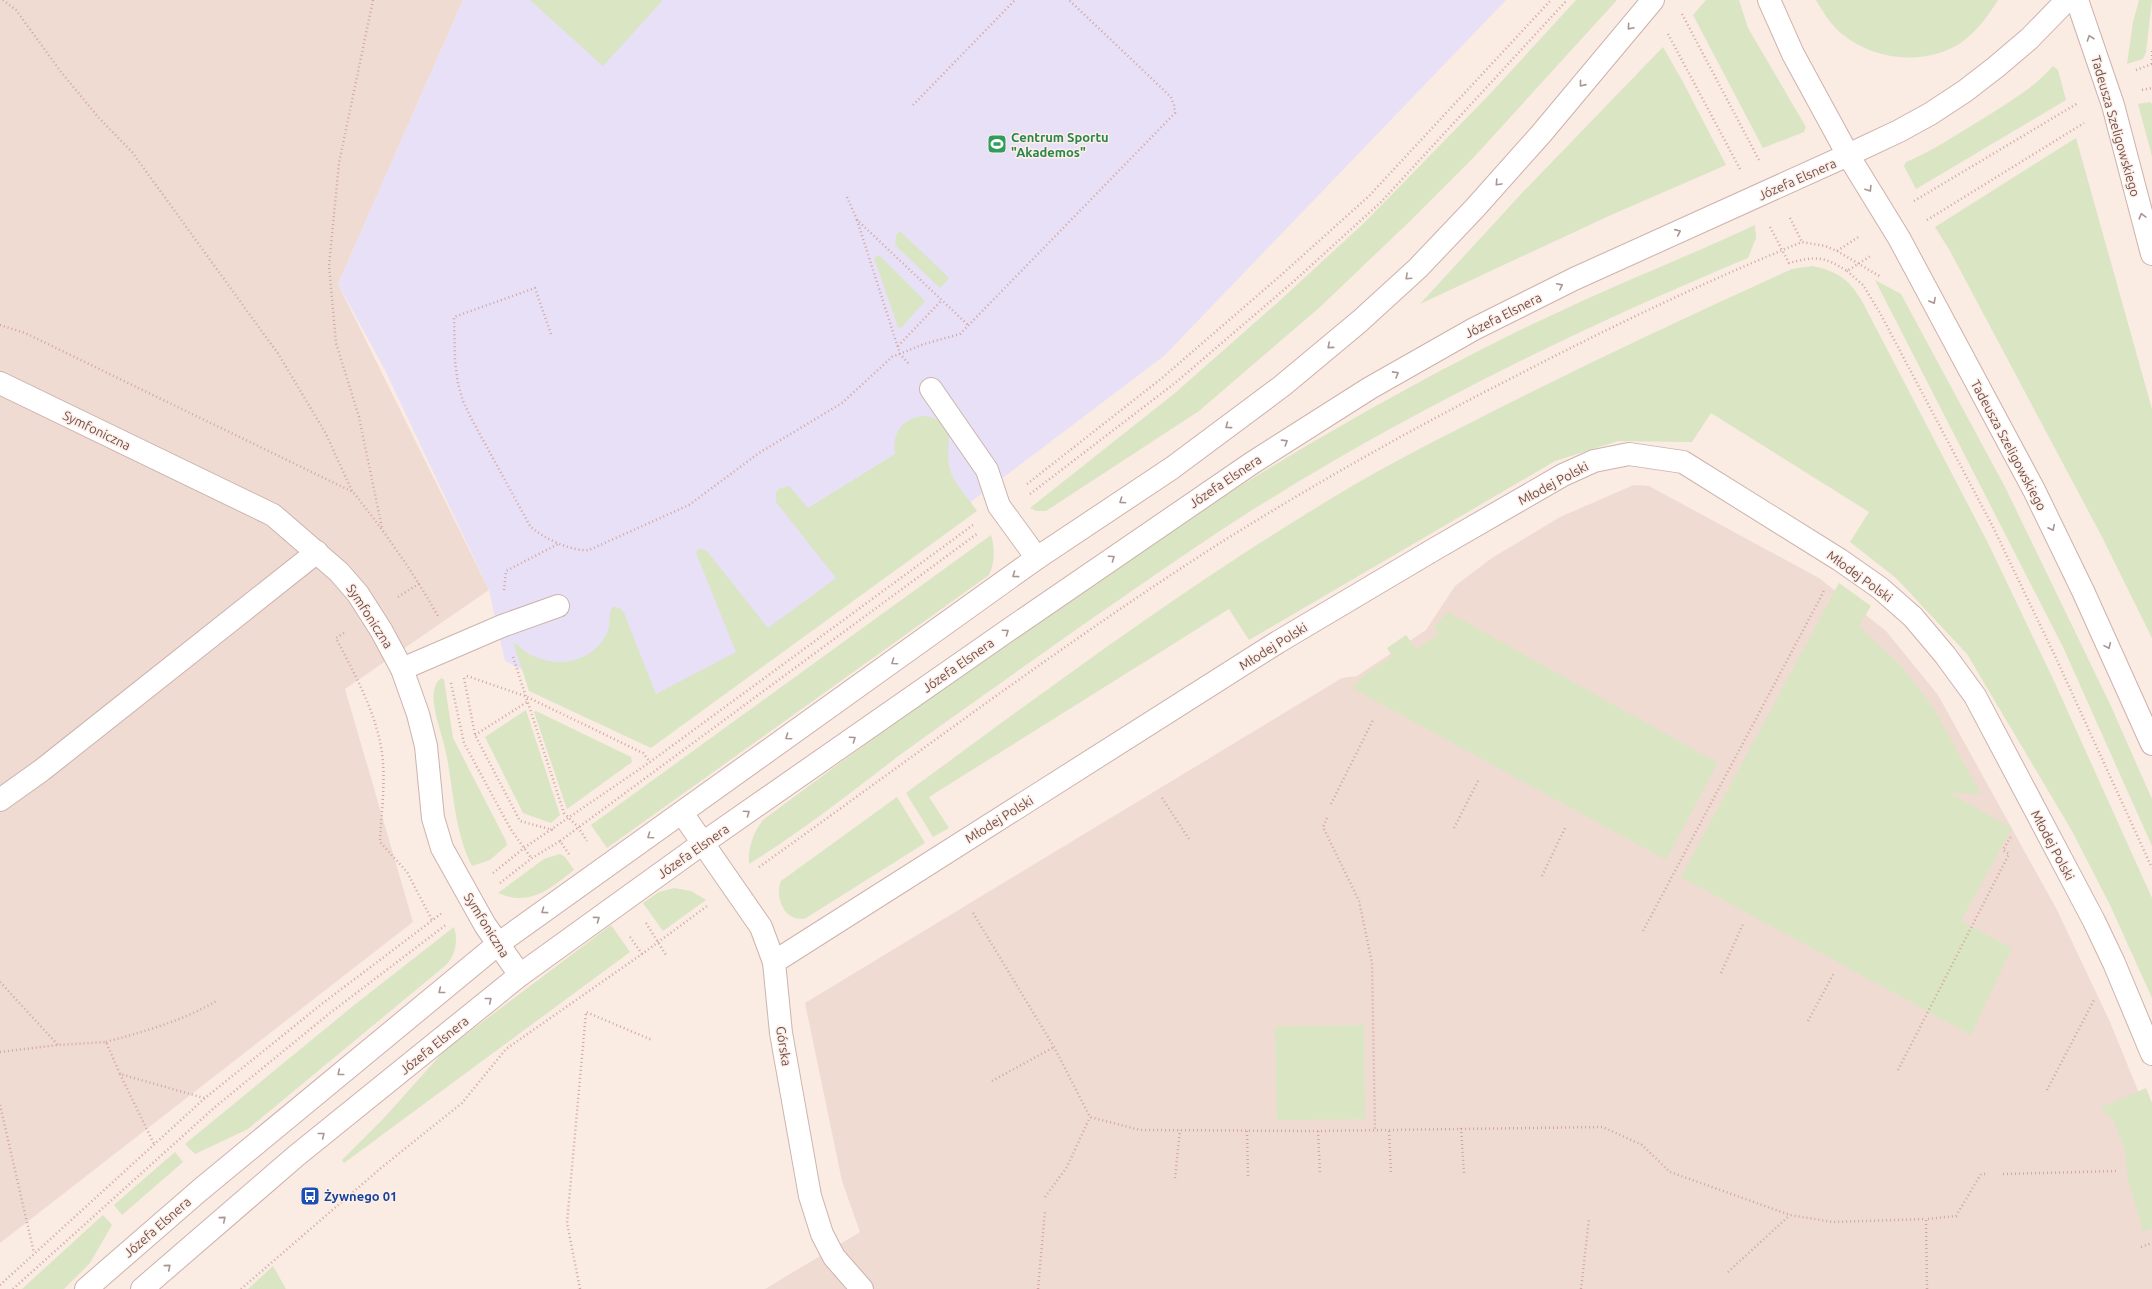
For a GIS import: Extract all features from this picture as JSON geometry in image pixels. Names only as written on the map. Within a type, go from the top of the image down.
[{"type":"street","name":"Józefa Elsnera","points":[[86,1289],[218,1176],[498,944],[1037,558],[1172,468],[1282,386],[1360,321],[1418,268],[1509,171],[1653,0]]},
{"type":"street","name":"Tadeusza Szeligowskiego","points":[[1769,0],[1793,54],[1848,156],[1887,218],[2034,490],[2083,591],[2152,744]]},
{"type":"street","name":"Józefa Elsnera","points":[[142,1289],[296,1156],[520,975],[610,909],[1174,515],[1370,388],[1474,330],[1574,279],[1848,156],[1899,131],[1965,91],[2029,39],[2067,0]]},
{"type":"street","name":"Tadeusza Szeligowskiego","points":[[2077,0],[2106,85],[2152,254]]},
{"type":"street","name":"Symfoniczna","points":[[0,383],[273,515],[339,572],[358,594],[402,668],[418,714],[426,746],[433,818],[442,848],[470,899],[498,944],[520,975]]},
{"type":"street","points":[[931,389],[987,470],[1002,510],[1037,558]]},
{"type":"street","name":"Młodej Polski","points":[[774,962],[1278,642],[1563,474],[1594,461],[1630,454],[1684,462],[1840,560],[1880,588],[1913,617],[1945,655],[1975,696],[2114,963],[2152,1054]]},
{"type":"street","points":[[0,800],[42,770],[317,552]]},
{"type":"street","points":[[402,668],[444,649],[558,606]]},
{"type":"street","name":"Górska","points":[[682,813],[761,927],[774,962],[781,1033],[810,1196],[822,1234],[834,1257],[862,1289]]},
{"type":"path","points":[[3,0],[16,10],[80,95],[132,152],[279,355],[341,462],[352,492]]},
{"type":"path","points":[[374,0],[339,163],[329,266],[336,343],[359,418],[382,529]]},
{"type":"path","points":[[913,105],[1015,0]]},
{"type":"path","points":[[551,334],[535,288],[454,317],[454,345],[458,384],[471,418],[530,526],[536,532],[580,551],[589,550],[689,505],[759,453],[842,403],[892,357],[924,344],[960,334],[1175,113],[1171,98],[1069,0]]},
{"type":"path","points":[[0,1286],[34,1253],[205,1098],[323,1003],[432,920],[470,899],[560,841],[1002,510],[1162,378],[1364,201],[1551,0]]},
{"type":"path","points":[[13,1289],[215,1107],[470,899],[524,848],[650,762],[1175,384],[1381,202],[1567,0]]},
{"type":"path","points":[[1678,7],[1802,242]]},
{"type":"path","points":[[240,1289],[393,1158],[462,1102],[506,1049],[642,954],[733,886],[1107,619],[1220,544],[1353,462],[1578,344],[1671,299],[1802,242],[1825,246],[1837,251],[1887,218],[2106,85],[2129,73],[2152,65],[2152,49]]},
{"type":"path","points":[[847,197],[857,220],[900,354]]},
{"type":"path","points":[[857,220],[968,325]]},
{"type":"path","points":[[1847,271],[1863,285],[1880,313],[1993,527],[2058,663],[2152,868]]},
{"type":"path","points":[[898,346],[942,300]]},
{"type":"path","points":[[560,543],[506,571],[504,590],[496,605],[564,813],[570,818]]},
{"type":"path","points":[[1643,931],[1840,560]]},
{"type":"path","points":[[420,583],[336,638],[358,682],[377,728],[383,763],[380,842],[407,872],[432,920]]},
{"type":"path","points":[[444,649],[460,732],[464,743],[510,828],[532,858]]},
{"type":"path","points":[[463,675],[525,696],[643,754],[650,762]]},
{"type":"path","points":[[475,735],[527,702]]},
{"type":"path","points":[[1331,804],[1373,720]]},
{"type":"path","points":[[1454,828],[1479,779]]},
{"type":"path","points":[[1162,798],[1189,839]]},
{"type":"path","points":[[1898,1070],[2008,854],[2003,850],[2030,801]]},
{"type":"path","points":[[1327,818],[1323,827],[1359,901],[1372,963],[1375,1131]]},
{"type":"path","points":[[1542,876],[1565,828]]},
{"type":"path","points":[[560,841],[588,879]]},
{"type":"path","points":[[610,909],[642,954]]},
{"type":"path","points":[[973,913],[1054,1046],[1090,1117],[1140,1130],[1389,1131],[1460,1128],[1604,1127],[1642,1145],[1670,1172],[1790,1215],[1833,1222],[1926,1219],[1956,1216],[1981,1174],[1987,1174]]},
{"type":"path","points":[[1721,973],[1743,924]]},
{"type":"path","points":[[2047,1090],[2114,963]]},
{"type":"path","points":[[1808,1021],[1834,973]]},
{"type":"path","points":[[0,982],[58,1045]]},
{"type":"path","points":[[0,1052],[58,1045],[106,1042],[154,1029],[194,1014],[218,1000]]},
{"type":"path","points":[[580,1289],[567,1223],[586,1012],[652,1040]]},
{"type":"path","points":[[106,1042],[154,1144]]},
{"type":"path","points":[[992,1081],[1054,1046]]},
{"type":"path","points":[[120,1074],[205,1098]]},
{"type":"path","points":[[0,1105],[34,1253]]},
{"type":"path","points":[[1045,1197],[1067,1167],[1090,1117]]},
{"type":"path","points":[[1460,1128],[1464,1173]]},
{"type":"path","points":[[1175,1178],[1180,1130]]},
{"type":"path","points":[[1247,1131],[1248,1177]]},
{"type":"path","points":[[1318,1131],[1320,1174]]},
{"type":"path","points":[[1389,1131],[1391,1174]]},
{"type":"path","points":[[2003,1174],[2116,1171]]},
{"type":"path","points":[[1038,1289],[1045,1211]]},
{"type":"path","points":[[1728,1272],[1790,1215]]},
{"type":"path","points":[[1580,1289],[1589,1219]]},
{"type":"path","points":[[1926,1219],[1927,1289]]},
{"type":"path","points":[[2141,1247],[2152,1243]]},
{"type":"shaded area","points":[[0,0],[463,0],[338,284],[489,590],[345,689],[413,922],[0,1243]]},
{"type":"shaded area","points":[[463,0],[1506,0],[1164,356],[657,739],[505,661],[489,590],[385,370],[338,284]]},
{"type":"shaded area","points":[[1634,485],[1649,486],[1819,578],[1886,631],[1938,695],[2057,910],[2110,1022],[2152,1125],[2152,1289],[765,1289],[860,1232],[842,1181],[805,1003],[1342,678],[1357,676],[1426,630],[1455,586],[1492,558],[1560,517]]},
{"type":"green space","points":[[530,0],[663,0],[603,66]]},
{"type":"green space","points":[[1576,0],[1617,0],[1474,157],[1407,224],[1319,308],[1199,411],[1046,511],[1036,511],[1030,508],[1175,393],[1276,304],[1364,223],[1490,94]]},
{"type":"green space","points":[[1706,0],[1739,0],[1748,28],[1806,127],[1804,132],[1763,148],[1693,15]]},
{"type":"green space","points":[[1816,0],[1998,0],[1982,23],[1962,42],[1948,50],[1933,55],[1901,57],[1885,55],[1869,50],[1855,43],[1834,27]]},
{"type":"green space","points":[[2139,0],[2152,0],[2146,52],[2143,59],[2127,64],[2133,22]]},
{"type":"green space","points":[[1663,47],[1726,165],[1611,215],[1420,304],[1522,193]]},
{"type":"green space","points":[[2053,66],[2058,70],[2066,100],[1916,189],[1904,166],[1906,162],[1946,142],[2011,101],[2046,74]]},
{"type":"green space","points":[[2150,102],[2152,104],[2152,156],[2138,104]]},
{"type":"green space","points":[[2076,138],[2152,409],[2152,638],[2101,535],[1950,251],[1935,227]]},
{"type":"green space","points":[[1755,225],[1756,238],[1748,258],[1686,284],[1563,340],[1441,401],[1323,467],[1242,516],[1084,624],[897,757],[806,826],[749,864],[749,852],[752,840],[756,830],[763,820],[905,715],[1049,612],[1195,514],[1346,423],[1466,358],[1558,312]]},
{"type":"green space","points":[[900,231],[949,278],[940,288],[895,245],[896,235]]},
{"type":"green space","points":[[879,255],[925,301],[901,328],[898,327],[874,258]]},
{"type":"green space","points":[[1812,266],[1829,271],[1842,278],[1853,288],[1863,303],[1988,543],[2054,681],[2152,898],[2152,998],[2110,905],[2072,831],[1967,654],[1896,578],[1850,542],[1869,512],[1711,413],[1692,442],[1618,441],[1555,461],[1249,640],[1229,609],[929,797],[949,828],[933,837],[906,793],[1161,609],[1266,539],[1338,494],[1377,472],[1517,399],[1634,342],[1792,269]]},
{"type":"green space","points":[[1875,280],[1901,294],[2005,487],[2110,704],[2152,799],[2152,846],[2063,647]]},
{"type":"green space","points":[[923,416],[936,419],[944,424],[949,438],[948,456],[952,475],[960,489],[977,511],[651,748],[529,691],[513,642],[529,654],[541,659],[562,662],[583,657],[592,652],[606,635],[609,628],[610,613],[613,606],[621,609],[624,613],[656,694],[736,652],[696,553],[698,549],[706,550],[768,628],[836,578],[776,502],[776,493],[778,489],[789,486],[808,508],[895,454],[895,440],[900,428],[909,420]]},
{"type":"green space","points":[[991,535],[994,555],[989,575],[607,848],[591,825]]},
{"type":"green space","points":[[1839,583],[1871,606],[1859,626],[1902,667],[1933,707],[1981,794],[1949,793],[2012,828],[1961,921],[2012,948],[1971,1035],[1681,877]]},
{"type":"green space","points":[[1448,612],[1718,763],[1666,860],[1352,688],[1363,676],[1392,656],[1387,648],[1406,635],[1416,649],[1439,634],[1434,627]]},
{"type":"green space","points":[[442,678],[444,680],[453,738],[507,845],[490,860],[472,866],[461,839],[446,753],[434,705],[435,687]]},
{"type":"green space","points":[[526,710],[560,815],[551,823],[523,813],[485,737]]},
{"type":"green space","points":[[536,711],[631,757],[632,762],[567,809],[534,712]]},
{"type":"green space","points":[[897,797],[925,843],[806,918],[799,919],[792,917],[787,913],[780,901],[779,887],[781,881]]},
{"type":"green space","points":[[560,854],[565,857],[574,870],[556,884],[539,894],[530,897],[510,897],[498,893],[544,859]]},
{"type":"green space","points":[[674,888],[691,891],[706,900],[663,931],[643,903],[659,892]]},
{"type":"green space","points":[[611,925],[630,952],[344,1163],[342,1160],[384,1118],[444,1051]]},
{"type":"green space","points":[[454,927],[456,942],[454,952],[446,965],[248,1129],[195,1154],[185,1144],[353,1006]]},
{"type":"green space","points":[[1364,1025],[1365,1119],[1277,1120],[1275,1026]]},
{"type":"green space","points":[[2146,1088],[2152,1103],[2152,1228],[2143,1232],[2128,1179],[2125,1151],[2114,1121],[2100,1108]]},
{"type":"green space","points":[[175,1152],[183,1162],[122,1215],[114,1205]]},
{"type":"green space","points":[[103,1215],[112,1225],[90,1263],[64,1289],[22,1289]]},
{"type":"green space","points":[[273,1266],[286,1289],[248,1289]]},
{"type":"place","name":"Centrum Sportu \"Akademos\"","points":[[997,144]]},
{"type":"place","name":"Żywnego 01","points":[[310,1196]]}]
